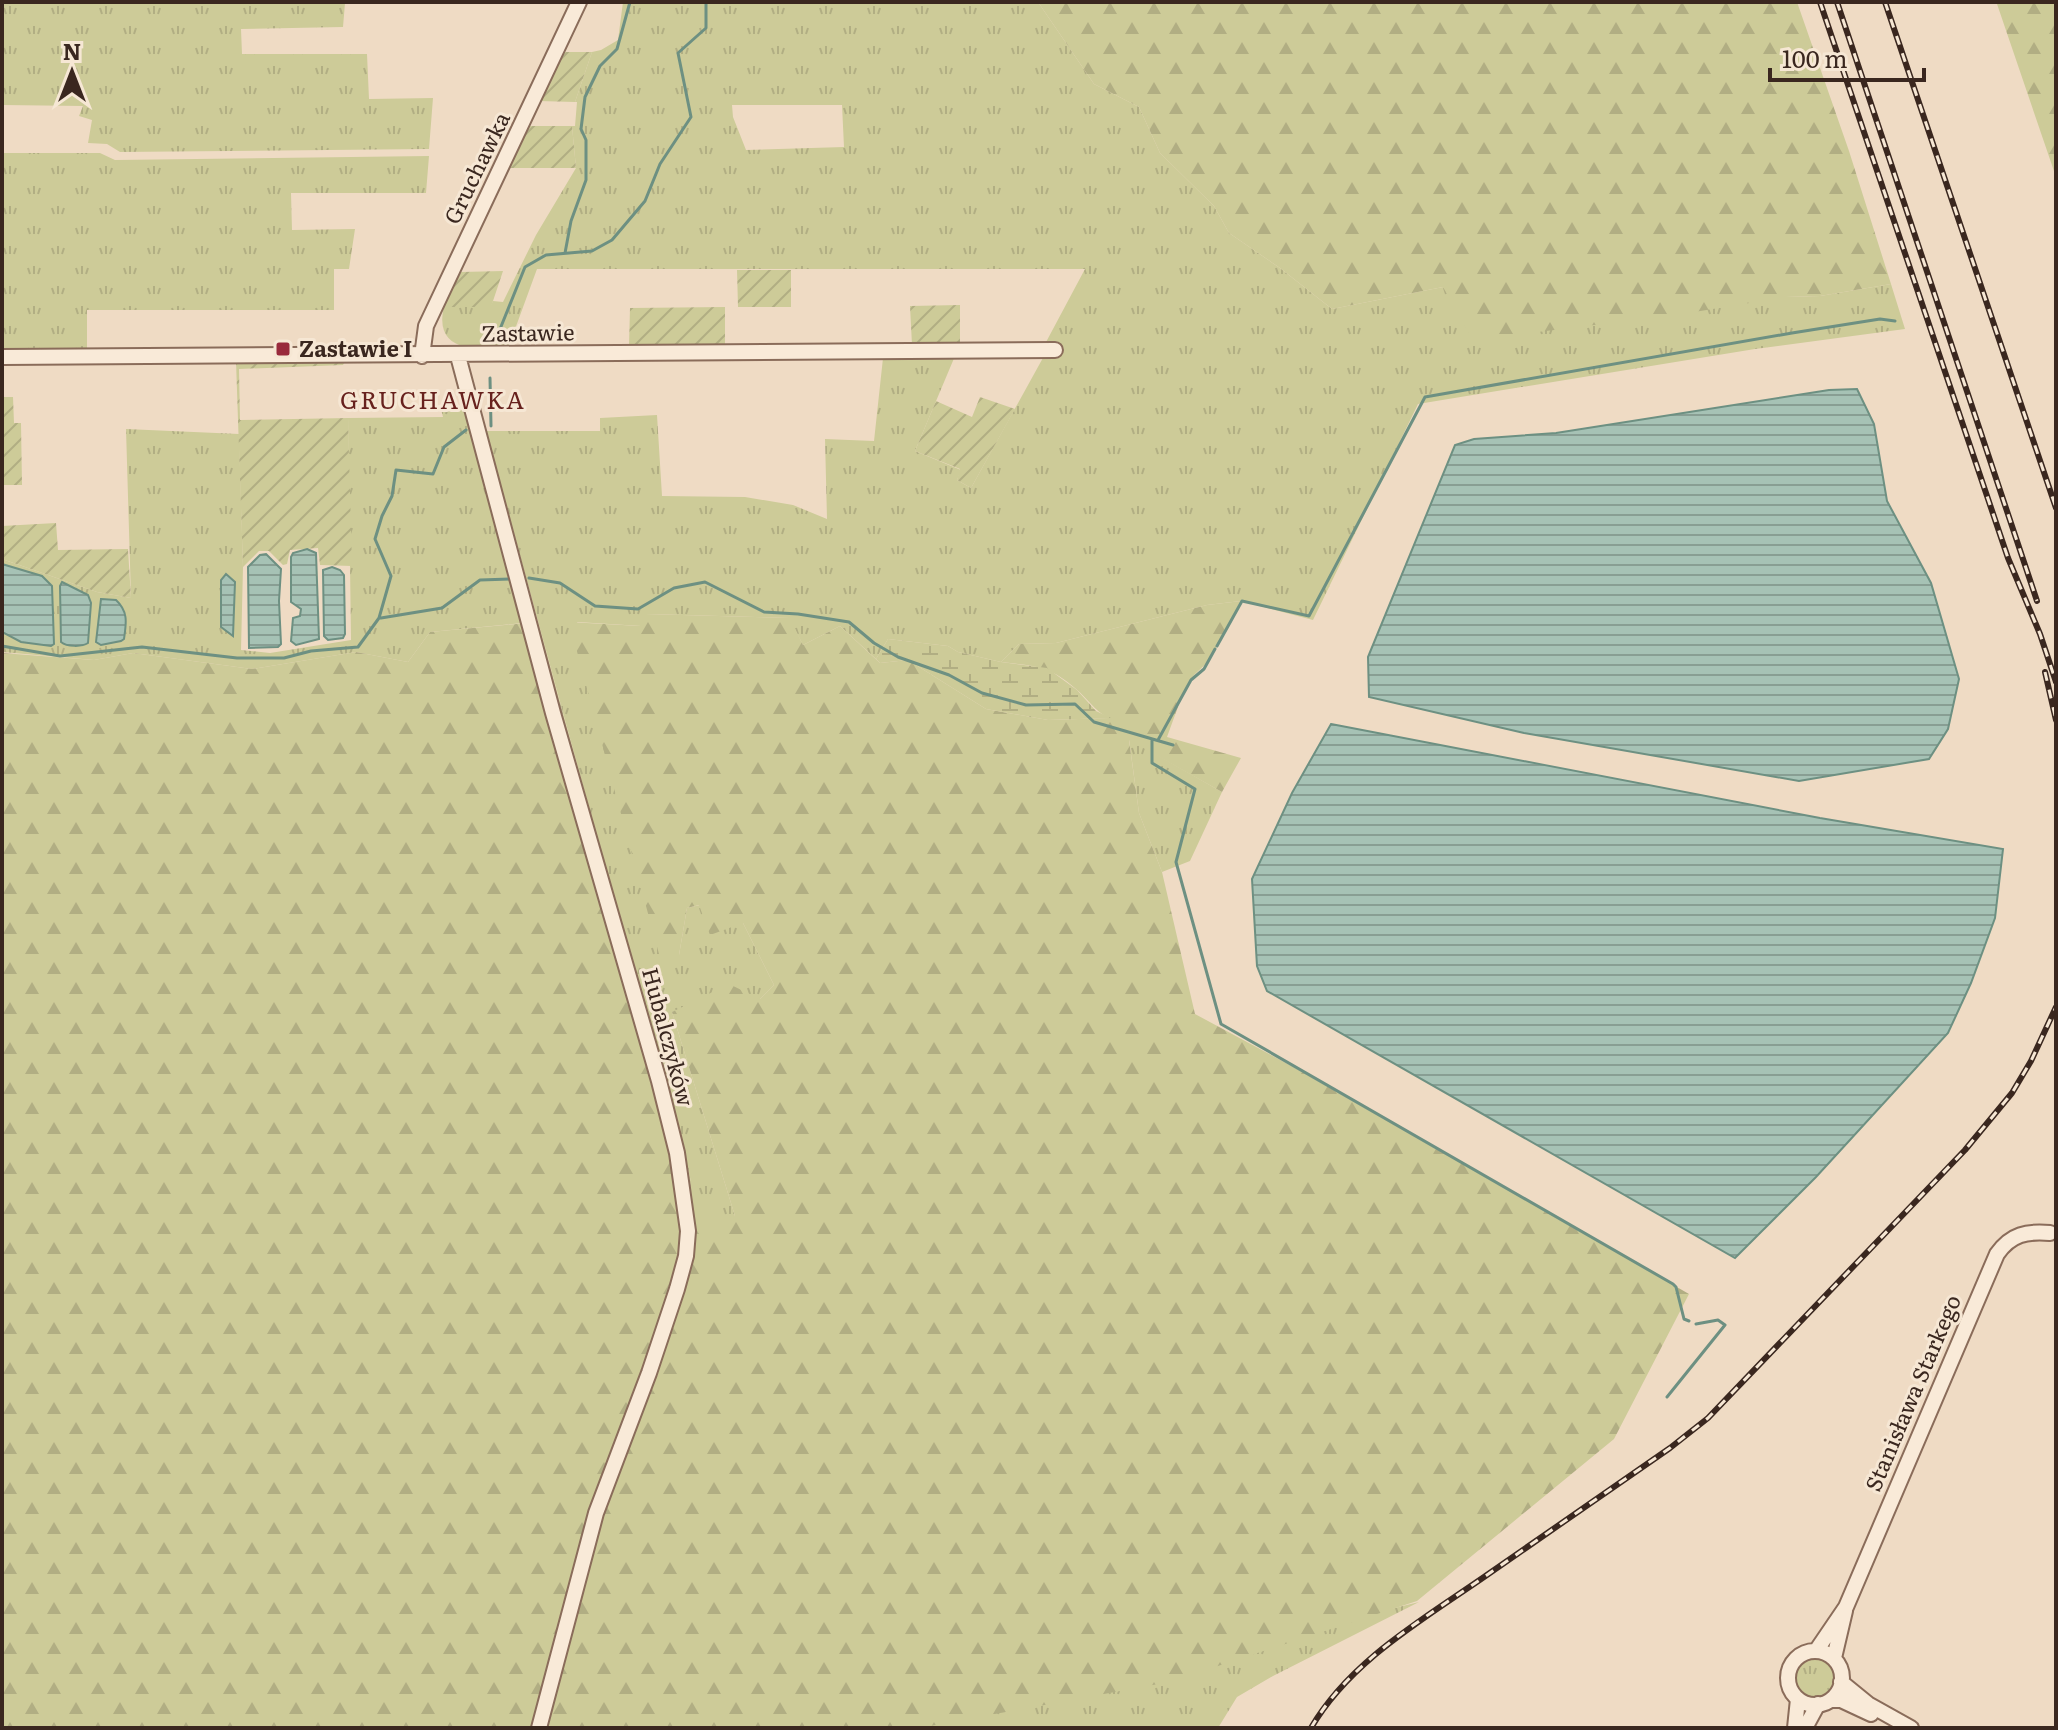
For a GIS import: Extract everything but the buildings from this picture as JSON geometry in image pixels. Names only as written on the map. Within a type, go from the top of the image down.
[{"type":"street","name":"Gruchawka","points":[[422,356],[426,326],[579,2]]},
{"type":"street","name":"Zastawie","points":[[2,357],[1055,350]]},
{"type":"street","name":"Hubalczyków","points":[[458,356],[553,713],[659,1081],[677,1153],[688,1231],[686,1256],[677,1289],[596,1513],[539,1728]]},
{"type":"street","name":"Stanisława Starkego","points":[[1846,1607],[1997,1254],[2007,1242],[2020,1234],[2050,1233]]},
{"type":"street","points":[[1816,1651],[1846,1607]]},
{"type":"street","points":[[1834,1658],[1846,1607]]},
{"type":"street","points":[[1805,1728],[1824,1702],[1838,1692],[1841,1682],[1839,1665],[1834,1658],[1816,1651],[1799,1656],[1789,1671],[1789,1686],[1798,1699],[1807,1704],[1824,1702],[1841,1700],[1897,1728]]},
{"type":"street","points":[[1841,1682],[1868,1704],[1911,1728]]},
{"type":"street","points":[[1795,1728],[1798,1699]]},
{"type":"green space","points":[[2,2],[345,3],[343,27],[241,29],[242,54],[367,54],[369,99],[433,98],[429,149],[120,152],[107,144],[88,143],[92,120],[79,116],[83,106],[2,105]]},
{"type":"green space","points":[[623,2],[1038,2],[1094,84],[1139,107],[1160,153],[1214,206],[1229,233],[1332,309],[1443,287],[1786,297],[1820,296],[1891,284],[1905,329],[1755,349],[1418,404],[1313,620],[1241,601],[1207,605],[1056,643],[1019,644],[1001,662],[958,652],[948,646],[888,639],[876,659],[840,626],[803,645],[789,618],[647,614],[641,626],[577,622],[679,955],[687,908],[700,905],[743,923],[774,985],[760,999],[672,1012],[735,1216],[522,1728],[686,1252],[691,1181],[486,431],[600,431],[600,418],[657,415],[662,496],[745,497],[793,505],[827,519],[825,439],[874,441],[883,358],[955,356],[915,451],[961,470],[957,480],[971,488],[1044,356],[1059,344],[1045,344],[1085,269],[537,269],[507,351],[460,346],[445,333],[442,322],[444,307],[490,307],[493,301],[503,302],[536,235],[576,168],[572,126],[575,126],[575,102],[592,52],[618,40]],"holes":[[[732,105],[842,105],[844,147],[746,150],[733,117]]]},
{"type":"green space","points":[[1038,2],[1797,2],[1891,284],[1820,296],[1786,297],[1682,314],[1473,340],[1443,287],[1332,309],[1229,233],[1214,206],[1160,153],[1139,107],[1094,84]]},
{"type":"green space","points":[[2056,2],[2056,177],[1997,4]]},
{"type":"green space","points":[[563,52],[592,52],[575,102],[538,101]]},
{"type":"green space","points":[[528,126],[572,126],[576,168],[510,168]]},
{"type":"green space","points":[[2,153],[100,153],[115,160],[429,156],[426,193],[291,193],[292,230],[355,229],[349,269],[334,269],[334,310],[87,310],[87,350],[2,352]]},
{"type":"green space","points":[[737,270],[791,270],[791,307],[738,307]]},
{"type":"green space","points":[[503,271],[491,307],[444,307],[461,272]]},
{"type":"green space","points":[[960,305],[960,345],[912,345],[910,306]]},
{"type":"green space","points":[[725,307],[725,345],[629,346],[630,308]]},
{"type":"green space","points":[[346,359],[343,365],[239,369],[240,420],[348,418],[352,566],[320,565],[318,548],[290,550],[287,564],[283,565],[269,551],[259,551],[243,567],[236,361]]},
{"type":"green space","points":[[2,397],[13,397],[14,423],[21,423],[22,485],[2,485]]},
{"type":"green space","points":[[980,397],[1015,409],[971,488],[957,480],[960,469],[915,451],[936,401],[972,417]]},
{"type":"green space","points":[[441,409],[467,410],[523,623],[430,632],[408,662],[356,652],[252,669],[133,653],[94,660],[2,652],[2,559],[97,592],[131,598],[126,429],[239,434],[243,567],[241,650],[270,653],[351,640],[348,418],[443,417]]},
{"type":"green space","points":[[56,523],[58,550],[128,549],[131,598],[97,592],[2,559],[2,526]]},
{"type":"green space","points":[[1241,601],[1209,661],[1194,675],[1183,693],[1167,737],[1241,758],[1222,792],[1129,740],[1139,813],[1162,872],[1195,1014],[1297,1069],[1689,1294],[1614,1439],[1417,1601],[1169,1682],[919,1728],[2,1728],[2,653],[94,660],[133,653],[252,669],[356,652],[408,662],[430,632],[538,622],[691,1181],[688,1227],[735,1216],[672,1012],[729,984],[760,999],[774,985],[743,923],[710,935],[699,905],[687,908],[679,955],[662,965],[569,622],[640,626],[646,614],[790,618],[803,645],[840,626],[880,663],[908,660],[986,709],[1048,720],[1108,718],[1058,675],[1032,666],[1001,662],[1019,644],[1056,643],[1207,605]]},
{"type":"green space","points":[[888,639],[948,646],[958,652],[1001,662],[1047,668],[1077,690],[1096,711],[1111,718],[1048,720],[986,709],[908,660],[880,663],[876,659]]},
{"type":"green space","points":[[1129,739],[1222,792],[1190,861],[1162,872],[1139,813]]},
{"type":"green space","points":[[1419,1602],[1237,1697],[1218,1728],[903,1728]]},
{"type":"green space","points":[[1815,1656],[1830,1663],[1837,1678],[1830,1693],[1815,1700],[1800,1693],[1793,1678],[1800,1663]]},
{"type":"shaded area","points":[[1857,389],[1874,424],[1887,501],[1931,583],[1959,679],[1948,729],[1929,759],[1799,781],[1524,733],[1369,697],[1368,657],[1455,445],[1474,439],[1556,433],[1829,390]]},
{"type":"shaded area","points":[[307,549],[316,553],[319,639],[296,645],[291,641],[293,618],[300,616],[301,609],[291,602],[291,557],[293,553]]},
{"type":"shaded area","points":[[266,554],[281,569],[281,644],[278,647],[249,648],[248,567],[260,555]]},
{"type":"shaded area","points":[[2,564],[42,576],[52,586],[54,644],[51,646],[21,642],[2,632]]},
{"type":"shaded area","points":[[332,567],[344,575],[345,634],[343,638],[328,640],[324,636],[323,570]]},
{"type":"shaded area","points":[[226,574],[235,582],[233,636],[221,627],[221,580]]},
{"type":"shaded area","points":[[62,582],[88,595],[91,603],[88,643],[71,646],[61,642]]},
{"type":"shaded area","points":[[101,599],[116,600],[123,609],[126,623],[121,641],[101,645],[96,642]]},
{"type":"shaded area","points":[[1331,724],[1820,818],[2003,849],[1995,918],[1948,1033],[1816,1177],[1735,1258],[1267,991],[1257,966],[1252,879],[1292,793]]},
{"type":"waterway","points":[[565,253],[571,221],[586,180],[586,140],[581,129],[585,97],[600,66],[617,49],[630,2]]},
{"type":"waterway","points":[[496,339],[525,267],[546,255],[592,251],[612,240],[645,201],[660,164],[691,117],[678,53],[706,28],[706,2]]},
{"type":"waterway","points":[[1217,646],[1242,601],[1309,616],[1425,397],[1792,333],[1880,319],[1895,321]]},
{"type":"waterway","points":[[490,378],[491,426]]},
{"type":"waterway","points":[[2,646],[60,656],[142,647],[237,658],[284,658],[311,651],[358,647],[379,618],[391,576],[375,539],[392,496],[396,470],[433,474],[444,447],[466,430]]},
{"type":"waterway","points":[[529,578],[560,583],[595,606],[638,609],[674,588],[705,582],[764,612],[849,622],[874,643],[898,657],[949,675],[982,693],[1026,705],[1075,704],[1094,722],[1173,745]]},
{"type":"waterway","points":[[381,618],[442,608],[480,580],[511,579]]},
{"type":"waterway","points":[[1158,740],[1191,680],[1204,669],[1215,649]]},
{"type":"waterway","points":[[1152,739],[1152,763],[1195,789],[1176,862],[1221,1024],[1673,1284],[1684,1319],[1689,1321]]},
{"type":"waterway","points":[[1667,1397],[1725,1325],[1718,1320],[1696,1324]]},
{"type":"railway","points":[[1820,2],[2008,558],[2040,634],[2056,682]]},
{"type":"railway","points":[[1837,2],[2037,601]]},
{"type":"railway","points":[[1885,2],[2056,508]]},
{"type":"railway","points":[[2045,672],[2056,720]]},
{"type":"railway","points":[[1311,1728],[1346,1682],[1389,1644],[1670,1448],[1708,1418],[1965,1150],[2012,1093],[2056,1007]]},
{"type":"place","name":"Zastawie I","points":[[283,349]]},
{"type":"district","name":"GRUCHAWKA","points":[[433,401]]}]
